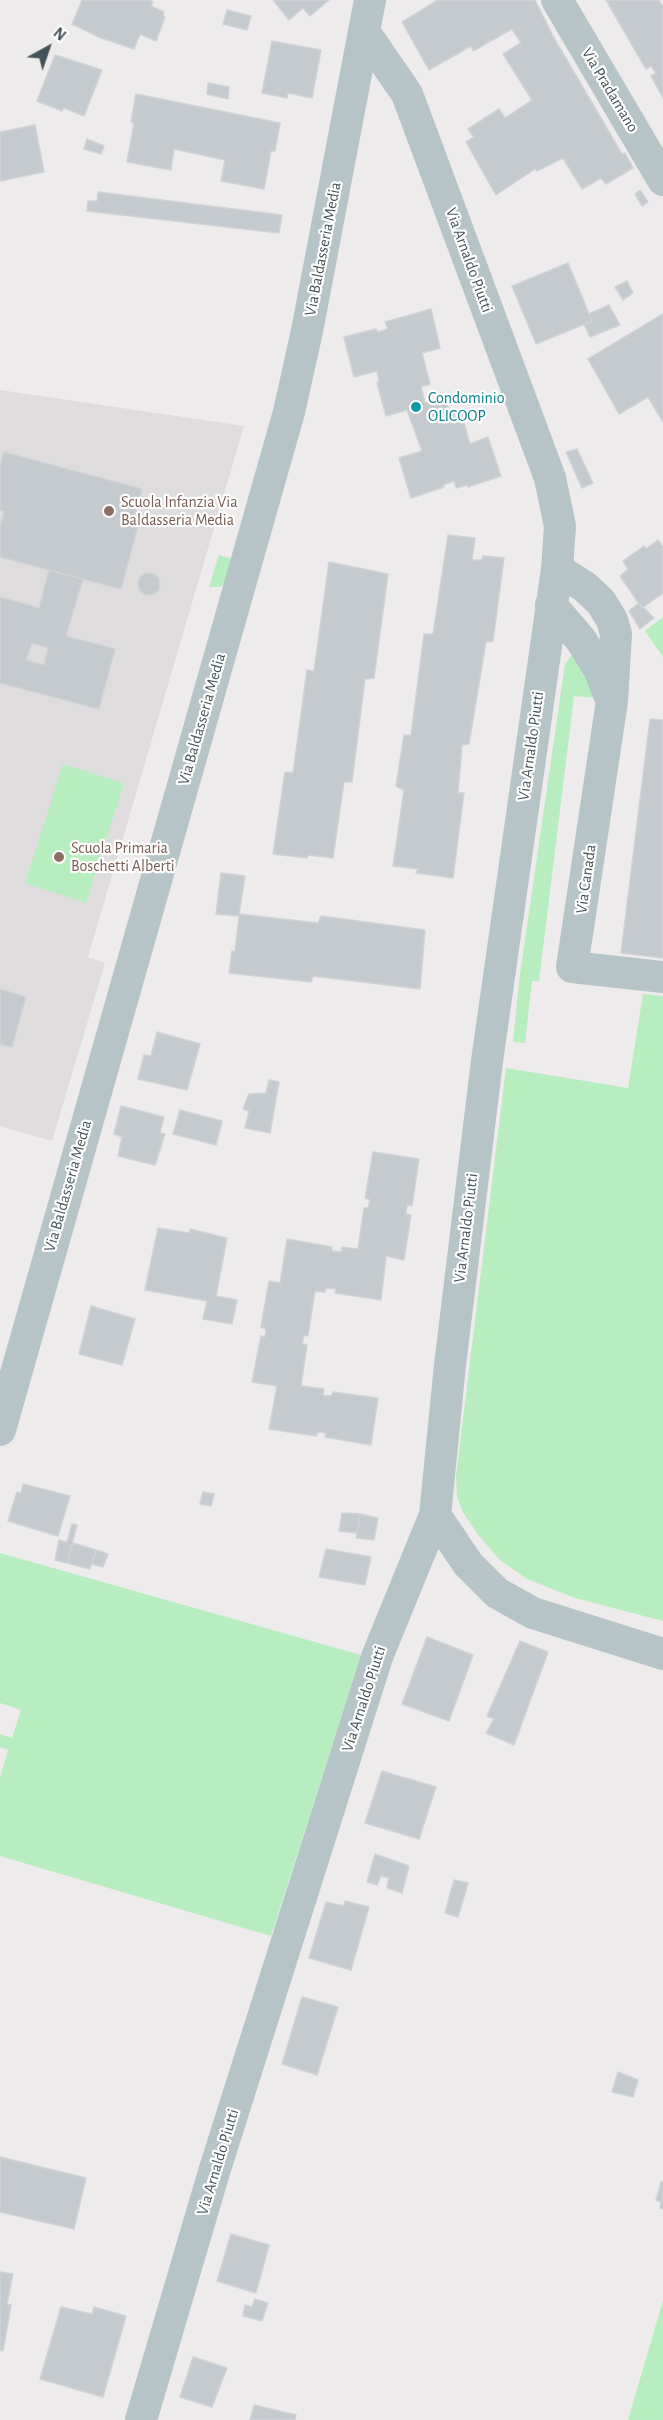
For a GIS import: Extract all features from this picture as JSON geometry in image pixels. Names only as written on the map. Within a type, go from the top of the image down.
[{"type":"street","name":"Via Baldasseria Media","points":[[0,1430],[289,412],[307,331],[370,0]]},
{"type":"street","name":"Via Pradamano","points":[[556,0],[663,180]]},
{"type":"street","name":"Via Arnaldo Piutti","points":[[141,2420],[214,2172],[377,1657],[435,1515],[450,1365],[487,1061],[557,569],[560,526],[550,478],[407,94],[364,33]]},
{"type":"street","name":"Via Canada","points":[[557,569],[585,587],[601,602],[612,620],[616,634],[612,701],[572,967],[663,977]]},
{"type":"street","points":[[551,605],[581,640],[598,669],[612,701]]},
{"type":"street","points":[[435,1515],[468,1564],[497,1593],[533,1613],[663,1654]]},
{"type":"shaded area","name":"Scuola Infanzia Via Baldasseria Media","points":[[0,390],[244,426],[88,957],[105,963],[52,1141],[0,1126]]},
{"type":"green space","points":[[219,555],[236,560],[227,582],[220,587],[209,587]]},
{"type":"green space","points":[[663,617],[663,657],[645,631]]},
{"type":"green space","points":[[571,656],[578,656],[596,698],[574,696],[539,981],[532,981],[525,1043],[513,1042],[519,981],[565,664]]},
{"type":"green space","points":[[63,764],[124,783],[86,903],[25,883]]},
{"type":"green space","points":[[643,994],[663,996],[663,1621],[575,1598],[527,1579],[500,1560],[479,1536],[464,1514],[457,1497],[456,1476],[506,1068],[628,1088]]},
{"type":"green space","points":[[0,1553],[361,1655],[271,1936],[0,1856],[0,1778],[8,1750],[0,1747],[0,1734],[12,1738],[21,1710],[0,1703]]},
{"type":"green space","points":[[663,2300],[663,2420],[628,2420],[662,2304]]},
{"type":"building","points":[[82,0],[148,0],[153,2],[151,6],[164,12],[165,17],[156,41],[140,34],[134,49],[101,38],[72,24]]},
{"type":"building","points":[[273,0],[329,0],[310,16],[303,8],[289,20]]},
{"type":"building","points":[[438,0],[535,0],[554,38],[622,154],[625,153],[633,168],[606,184],[601,178],[582,189],[563,158],[537,171],[535,169],[496,195],[466,142],[474,137],[468,129],[499,109],[505,118],[532,100],[503,54],[521,43],[512,29],[473,51],[471,46],[429,70],[402,22]]},
{"type":"building","points":[[606,0],[659,0],[663,7],[663,98],[651,76],[656,73],[651,66],[646,69]]},
{"type":"building","points":[[227,10],[251,16],[247,30],[223,24]]},
{"type":"building","points":[[272,41],[321,50],[312,98],[288,93],[287,98],[262,93]]},
{"type":"building","points":[[55,55],[102,70],[84,116],[64,108],[62,111],[37,101]]},
{"type":"building","points":[[208,83],[229,87],[228,99],[207,94]]},
{"type":"building","points":[[136,94],[280,123],[275,151],[271,151],[264,189],[221,181],[225,160],[174,149],[171,170],[127,162],[134,123],[131,122]]},
{"type":"building","points":[[35,125],[44,172],[0,181],[0,132]]},
{"type":"building","points":[[87,139],[104,146],[101,154],[84,149]]},
{"type":"building","points":[[640,190],[648,202],[642,206],[635,194]]},
{"type":"building","points":[[98,192],[282,215],[279,233],[87,211],[88,201],[97,201]]},
{"type":"building","points":[[568,263],[592,321],[536,344],[512,286]]},
{"type":"building","points":[[627,281],[633,293],[623,300],[615,287]]},
{"type":"building","points":[[609,305],[620,325],[590,337],[584,324],[592,321],[589,314]]},
{"type":"building","name":"Condominio OLICOOP","points":[[431,309],[440,348],[422,353],[430,384],[421,387],[425,403],[445,397],[451,416],[461,413],[470,444],[488,437],[501,476],[468,487],[467,485],[456,488],[454,481],[443,485],[444,487],[411,498],[399,458],[422,451],[407,410],[386,416],[377,383],[379,382],[377,371],[354,377],[344,337],[376,329],[378,332],[388,329],[385,322]]},
{"type":"building","points":[[663,314],[663,422],[648,397],[619,414],[588,359]]},
{"type":"building","points":[[577,449],[593,483],[582,488],[566,452]]},
{"type":"building","points":[[4,452],[142,489],[132,525],[138,526],[121,589],[0,557],[0,527],[4,511],[0,510],[0,465]]},
{"type":"building","points":[[448,535],[475,538],[472,560],[482,560],[483,556],[504,558],[493,641],[486,642],[469,744],[462,745],[458,793],[464,793],[453,878],[416,873],[418,869],[393,866],[404,790],[396,786],[404,735],[411,735],[424,634],[433,634]]},
{"type":"building","points":[[658,540],[663,547],[663,593],[642,608],[620,576],[628,569],[623,561],[644,546],[646,549]]},
{"type":"building","points":[[329,562],[388,574],[374,678],[365,679],[352,782],[344,782],[333,858],[273,854],[285,772],[293,773],[307,670],[314,671]]},
{"type":"building","points":[[49,570],[83,579],[66,636],[115,649],[99,709],[0,683],[0,597],[39,608]],"holes":[[[32,643],[48,648],[44,665],[26,660]]]},
{"type":"building","points":[[149,573],[157,576],[160,584],[157,592],[149,595],[141,592],[138,584],[141,576]]},
{"type":"building","points":[[639,603],[654,618],[640,629],[629,611]]},
{"type":"building","points":[[650,719],[663,720],[663,958],[621,953]]},
{"type":"building","points":[[221,873],[245,876],[239,914],[318,923],[321,916],[425,930],[420,989],[313,976],[311,982],[229,973],[232,951],[235,951],[239,916],[216,914]]},
{"type":"building","points":[[0,989],[26,997],[12,1047],[0,1044]]},
{"type":"building","points":[[157,1032],[200,1044],[187,1090],[138,1079],[144,1055],[151,1056]]},
{"type":"building","points":[[269,1080],[279,1082],[270,1133],[245,1128],[249,1111],[243,1109],[249,1094],[266,1093]]},
{"type":"building","points":[[121,1106],[164,1117],[160,1133],[165,1134],[155,1165],[118,1156],[122,1137],[114,1134]]},
{"type":"building","points":[[180,1110],[222,1121],[216,1145],[173,1134]]},
{"type":"building","points":[[373,1152],[419,1159],[412,1206],[407,1205],[406,1214],[411,1215],[404,1260],[386,1256],[381,1300],[335,1293],[336,1289],[326,1288],[325,1292],[315,1291],[308,1336],[304,1335],[302,1344],[307,1345],[301,1386],[324,1389],[323,1395],[331,1396],[333,1392],[378,1398],[371,1445],[325,1437],[326,1433],[318,1432],[316,1436],[269,1429],[277,1386],[252,1382],[261,1336],[265,1337],[266,1329],[261,1327],[269,1281],[280,1283],[287,1239],[332,1247],[332,1251],[341,1252],[342,1247],[358,1249],[364,1208],[368,1208],[370,1200],[365,1198]]},
{"type":"building","points":[[158,1228],[189,1233],[190,1229],[227,1238],[216,1296],[237,1300],[232,1324],[203,1319],[207,1301],[145,1290]]},
{"type":"building","points":[[91,1306],[135,1319],[122,1365],[79,1354]]},
{"type":"building","points":[[23,1484],[70,1496],[58,1536],[8,1521],[17,1492],[21,1493]]},
{"type":"building","points":[[203,1492],[214,1494],[211,1506],[200,1504]]},
{"type":"building","points":[[342,1513],[360,1514],[357,1533],[339,1531]]},
{"type":"building","points":[[360,1514],[378,1518],[374,1540],[356,1538]]},
{"type":"building","points":[[72,1524],[77,1525],[67,1563],[55,1560],[59,1540],[67,1542]]},
{"type":"building","points":[[73,1543],[96,1550],[90,1569],[67,1563]]},
{"type":"building","points":[[326,1549],[371,1557],[365,1585],[319,1577]]},
{"type":"building","points":[[96,1550],[108,1554],[103,1567],[92,1564]]},
{"type":"building","points":[[427,1637],[473,1655],[449,1721],[402,1704]]},
{"type":"building","points":[[520,1641],[548,1652],[514,1745],[486,1733],[494,1719],[487,1716]]},
{"type":"building","points":[[382,1771],[436,1787],[419,1839],[365,1823]]},
{"type":"building","points":[[375,1854],[409,1866],[402,1893],[387,1888],[389,1878],[381,1876],[377,1885],[367,1882]]},
{"type":"building","points":[[454,1880],[468,1883],[458,1917],[445,1913]]},
{"type":"building","points":[[345,1901],[369,1907],[351,1970],[309,1958],[326,1902],[344,1906]]},
{"type":"building","points":[[302,1997],[338,2007],[317,2075],[282,2064]]},
{"type":"building","points":[[618,2072],[638,2080],[633,2097],[612,2092]]},
{"type":"building","points":[[0,2157],[86,2178],[74,2229],[0,2212]]},
{"type":"building","points":[[661,2182],[663,2182],[663,2209],[660,2208],[661,2202],[656,2200]]},
{"type":"building","points":[[231,2234],[269,2245],[256,2293],[217,2281]]},
{"type":"building","points":[[0,2272],[13,2274],[7,2304],[11,2305],[3,2351],[0,2350]]},
{"type":"building","points":[[255,2299],[268,2303],[262,2321],[243,2316],[245,2305],[252,2307]]},
{"type":"building","points":[[61,2307],[92,2314],[94,2307],[126,2316],[103,2397],[40,2379]]},
{"type":"building","points":[[193,2357],[227,2368],[212,2407],[180,2397]]},
{"type":"building","points":[[254,2405],[296,2415],[295,2420],[250,2420]]},
{"type":"place","name":"Condominio OLICOOP","points":[[416,407]]},
{"type":"place","name":"Scuola Infanzia Via Baldasseria Media","points":[[109,511]]},
{"type":"place","name":"Scuola Primaria Boschetti Alberti","points":[[59,857]]}]
